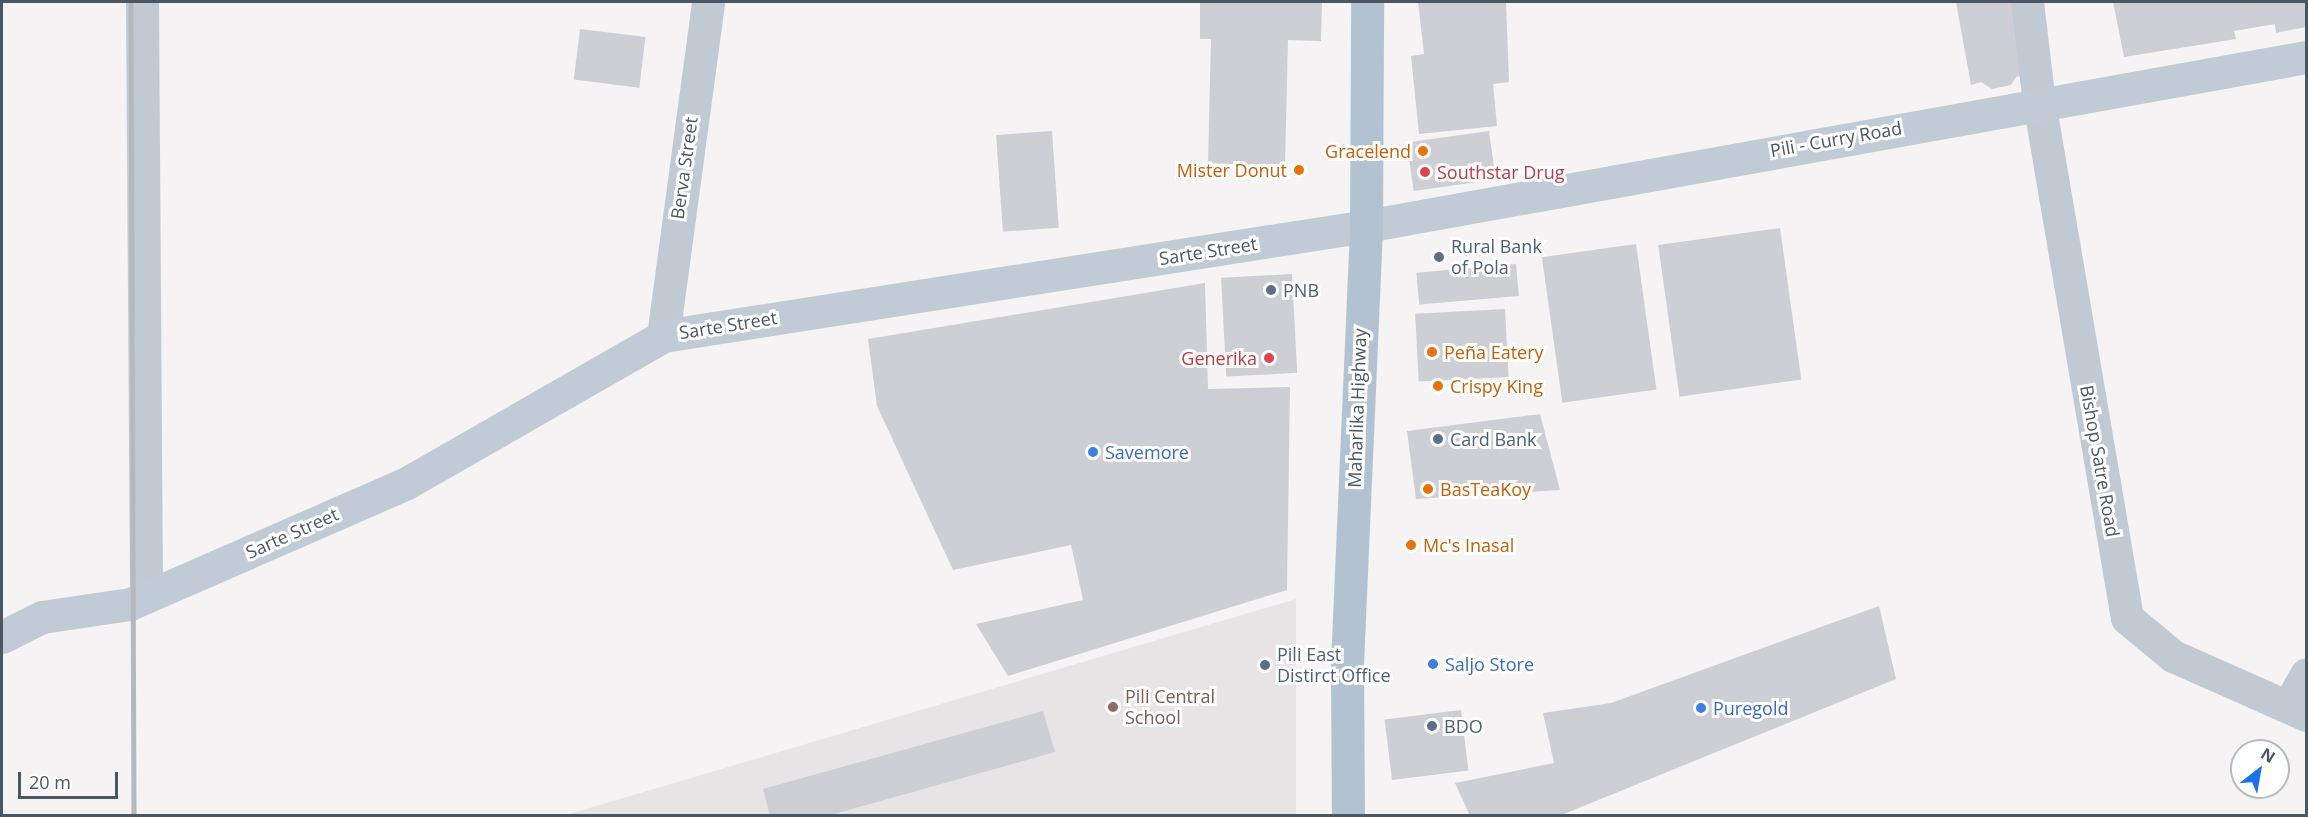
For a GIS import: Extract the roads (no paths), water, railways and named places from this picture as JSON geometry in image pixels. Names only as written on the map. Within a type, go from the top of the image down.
[{"type":"main road","name":"Maharlika Highway","points":[[1347,816],[1347,664],[1366,226],[1367,2]]},
{"type":"street","points":[[142,2],[146,597]]},
{"type":"street","name":"Berva Street","points":[[663,336],[708,2]]},
{"type":"street","name":"Bishop Satre Road","points":[[2027,2],[2039,102],[2127,618],[2173,656],[2298,710]]},
{"type":"street","name":"Pili - Curry Road","points":[[1366,226],[2039,102],[2307,57]]},
{"type":"street","name":"Sarte Street","points":[[2,637],[42,617],[146,597],[405,484],[663,336],[1366,226]]},
{"type":"street","points":[[2298,710],[2307,674]]},
{"type":"railway","points":[[131,2],[134,816]]},
{"type":"place","name":"Gracelend","points":[[1423,151]]},
{"type":"place","name":"Mister Donut","points":[[1299,170]]},
{"type":"place","name":"Southstar Drug","points":[[1425,172]]},
{"type":"place","name":"Rural Bank of Pola","points":[[1439,257]]},
{"type":"place","name":"PNB","points":[[1271,290]]},
{"type":"place","name":"Peña Eatery","points":[[1432,352]]},
{"type":"place","name":"Generika","points":[[1269,358]]},
{"type":"place","name":"Crispy King","points":[[1438,386]]},
{"type":"place","name":"Card Bank","points":[[1438,439]]},
{"type":"place","name":"Savemore","points":[[1093,452]]},
{"type":"place","name":"BasTeaKoy","points":[[1428,489]]},
{"type":"place","name":"Mc's Inasal","points":[[1411,545]]},
{"type":"place","name":"Saljo Store","points":[[1433,664]]},
{"type":"place","name":"Pili East Distirct Office","points":[[1265,665]]},
{"type":"place","name":"Pili Central School","points":[[1113,707]]},
{"type":"place","name":"Puregold","points":[[1701,708]]},
{"type":"place","name":"BDO","points":[[1432,726]]}]
